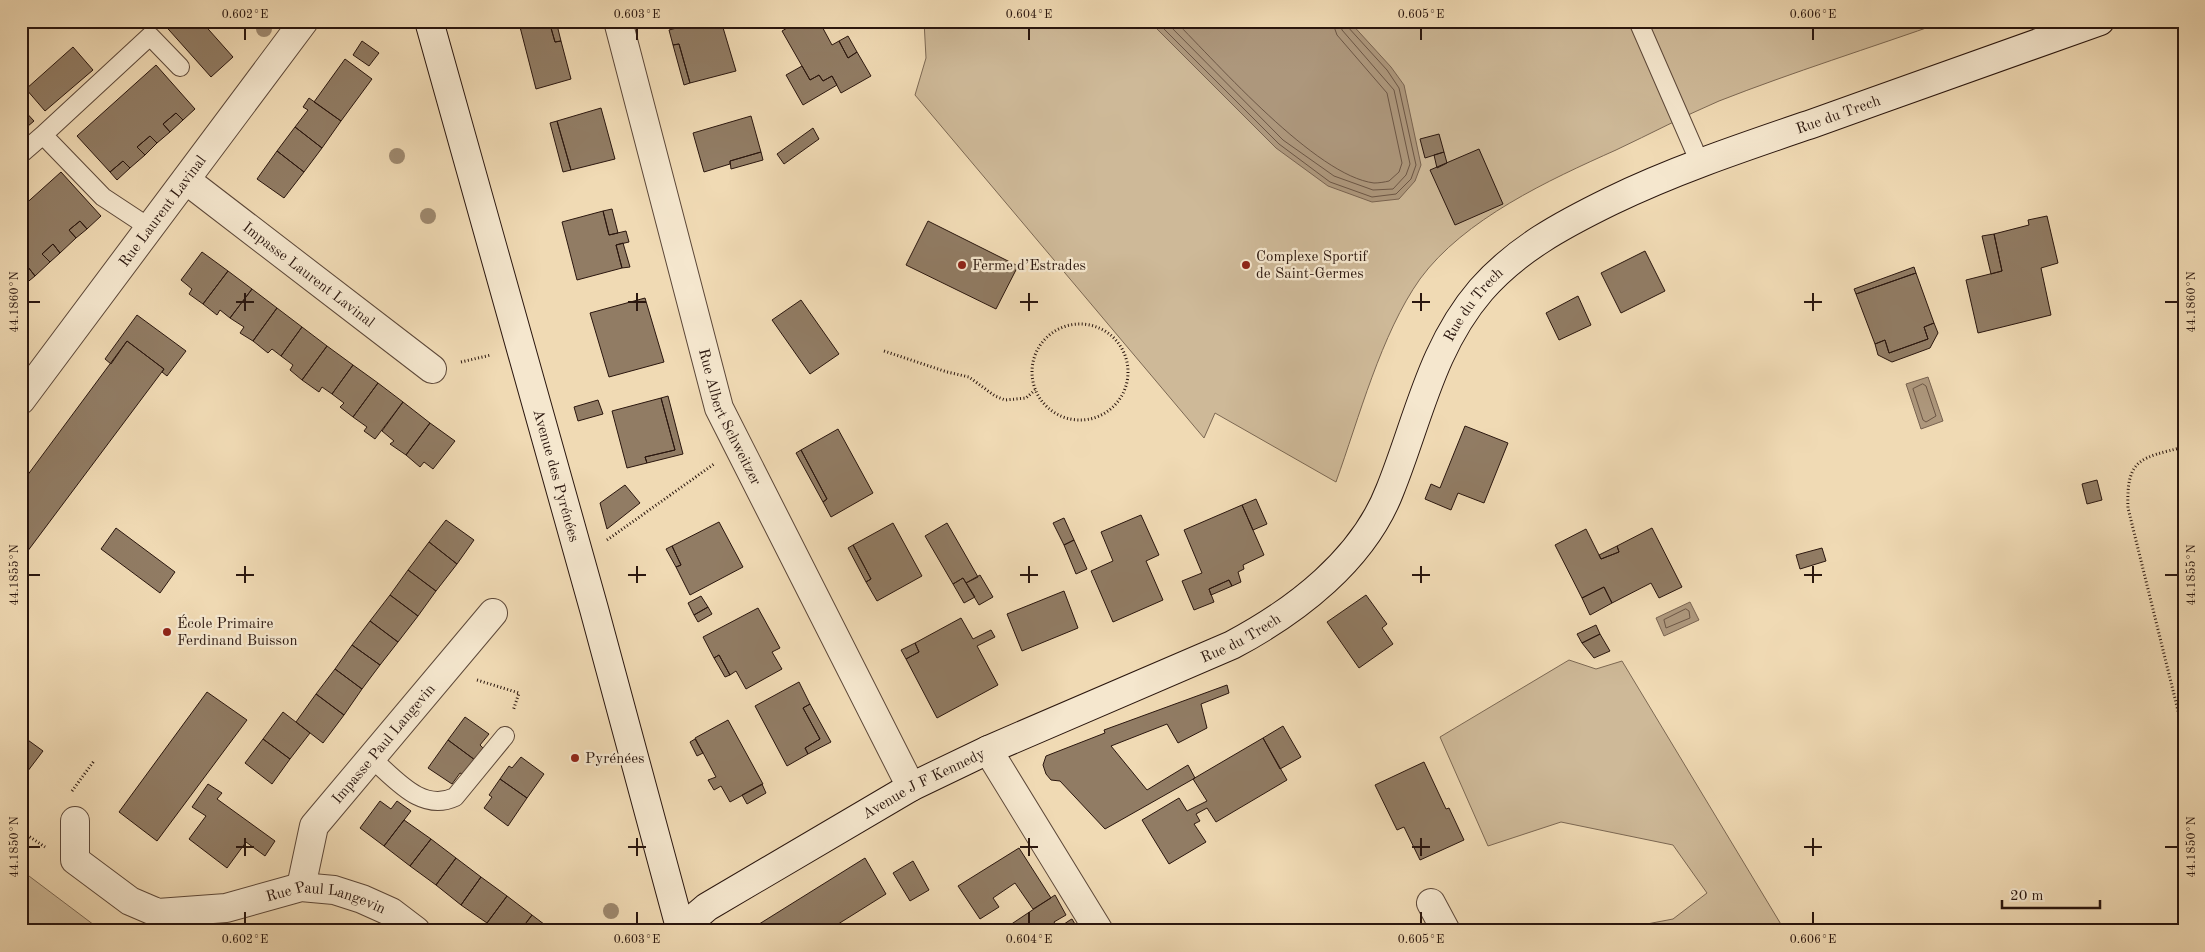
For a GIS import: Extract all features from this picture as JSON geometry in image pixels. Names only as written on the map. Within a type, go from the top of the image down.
[{"type":"street","name":"Rue Laurent Lavinal","points":[[21,400],[304,21]]},
{"type":"street","name":"Avenue des Pyrénées","points":[[429,21],[580,560],[680,930]]},
{"type":"street","name":"Rue Albert Schweitzer","points":[[618,21],[719,408],[911,788]]},
{"type":"street","name":"Rue du Trech","points":[[988,750],[1232,645],[1266,627],[1304,600],[1351,553],[1372,523],[1390,492],[1435,363],[1450,334],[1481,291],[1535,241],[1573,218],[1675,172],[2100,21]]},
{"type":"street","name":"Impasse Laurent Lavinal","points":[[186,180],[432,369]]},
{"type":"street","name":"Impasse Paul Langevin","points":[[301,887],[314,826],[493,613]]},
{"type":"street","name":"Avenue J F Kennedy","points":[[680,930],[707,907],[911,788],[988,750],[1099,931]]},
{"type":"street","name":"Rue Paul Langevin","points":[[75,821],[75,860],[130,901],[158,913],[194,912],[226,908],[301,887],[334,890],[362,899],[391,912],[416,931]]},
{"type":"street","points":[[1431,904],[1446,931]]},
{"type":"lane","points":[[1638,21],[1700,163]]},
{"type":"lane","points":[[21,154],[150,36],[180,67]]},
{"type":"lane","points":[[43,135],[103,197],[150,228]]},
{"type":"lane","points":[[371,758],[422,800],[446,802],[455,797],[505,736]]},
{"type":"path","points":[[1081,323],[1097,326],[1111,334],[1121,346],[1127,360],[1129,376],[1124,392],[1115,405],[1103,414],[1088,419],[1071,419],[1056,414],[1044,404],[1035,390],[1032,375],[1033,359],[1040,345],[1051,333],[1065,326],[1081,323]]},
{"type":"path","points":[[432,369],[521,348]]},
{"type":"path","points":[[884,351],[947,372],[969,377],[995,396],[1005,400],[1026,398],[1035,390]]},
{"type":"path","points":[[580,560],[738,446]]},
{"type":"path","points":[[2184,447],[2147,457],[2133,468],[2127,485],[2128,508],[2184,735]]},
{"type":"path","points":[[446,669],[519,693],[505,736]]},
{"type":"shaded area","name":"Complexe Sportif de Saint-Germes","points":[[924,21],[1946,21],[1719,101],[1536,188],[1509,203],[1460,238],[1438,257],[1420,279],[1406,301],[1382,351],[1336,482],[1215,413],[1204,438],[915,95],[926,58]]},
{"type":"shaded area","points":[[1569,660],[1596,669],[1622,661],[1785,931],[1555,931],[1626,928],[1673,919],[1707,893],[1673,845],[1561,822],[1488,846],[1440,737]]},
{"type":"shaded area","points":[[21,870],[102,931],[21,931]]},
{"type":"water","points":[[1149,21],[1349,21],[1391,67],[1404,85],[1421,165],[1415,181],[1399,199],[1372,202],[1328,186],[1276,148]]},
{"type":"water","points":[[1928,377],[1943,421],[1921,429],[1906,384]]},
{"type":"water","points":[[1690,602],[1699,620],[1664,636],[1656,618]]},
{"type":"building","points":[[21,21],[35,21],[21,33]]},
{"type":"building","points":[[161,21],[201,21],[233,57],[211,77]]},
{"type":"building","points":[[539,21],[549,21],[555,42],[561,41],[571,79],[536,89],[520,27]]},
{"type":"building","points":[[549,21],[556,21],[561,41],[555,42]]},
{"type":"building","points":[[703,21],[721,21],[736,71],[690,83],[679,44],[673,45],[669,30]]},
{"type":"building","points":[[799,21],[819,21],[832,45],[839,41],[848,58],[857,52],[871,76],[841,93],[832,76],[823,81],[819,75],[810,80],[782,31]]},
{"type":"building","points":[[848,36],[857,52],[848,58],[839,41]]},
{"type":"building","points":[[362,41],[379,53],[369,66],[353,55]]},
{"type":"building","points":[[679,44],[690,83],[684,85],[673,45]]},
{"type":"building","points":[[73,47],[93,70],[45,111],[26,89]]},
{"type":"building","points":[[345,59],[372,79],[341,121],[314,102]]},
{"type":"building","points":[[156,65],[195,109],[183,120],[176,113],[163,124],[170,132],[157,143],[150,136],[137,147],[145,155],[130,168],[123,161],[110,172],[77,136]]},
{"type":"building","points":[[802,66],[810,80],[819,75],[823,81],[832,76],[837,85],[803,105],[786,75]]},
{"type":"building","points":[[309,98],[341,121],[322,148],[295,127],[308,110],[303,107]]},
{"type":"building","points":[[21,107],[34,121],[21,132]]},
{"type":"building","points":[[601,108],[615,159],[571,170],[557,121]]},
{"type":"building","points":[[176,113],[183,120],[170,132],[163,124]]},
{"type":"building","points":[[751,116],[761,152],[730,161],[730,164],[704,172],[693,133]]},
{"type":"building","points":[[557,121],[571,170],[563,172],[550,123]]},
{"type":"building","points":[[295,127],[322,148],[304,172],[277,151]]},
{"type":"building","points":[[813,128],[819,139],[784,164],[777,154]]},
{"type":"building","points":[[1439,134],[1444,152],[1425,158],[1420,139]]},
{"type":"building","points":[[150,136],[157,143],[145,155],[137,147]]},
{"type":"building","points":[[1479,149],[1503,204],[1455,225],[1430,170]]},
{"type":"building","points":[[277,151],[304,172],[284,198],[257,179]]},
{"type":"building","points":[[761,152],[763,160],[731,169],[730,161]]},
{"type":"building","points":[[1444,152],[1447,163],[1437,168],[1434,155]]},
{"type":"building","points":[[123,161],[130,168],[117,180],[110,172]]},
{"type":"building","points":[[61,172],[101,216],[87,229],[80,221],[69,230],[76,238],[60,253],[53,244],[42,254],[50,262],[35,276],[28,267],[21,273],[21,208]]},
{"type":"building","points":[[612,209],[618,233],[609,235],[603,211]]},
{"type":"building","points":[[603,211],[609,235],[626,231],[629,242],[616,245],[622,268],[577,280],[562,222]]},
{"type":"building","points":[[2047,216],[2058,263],[2041,268],[2051,315],[1978,333],[1966,280],[2002,271],[1994,234],[2029,225],[2028,220]]},
{"type":"building","points":[[80,221],[87,229],[76,238],[69,230]]},
{"type":"building","name":"Ferme d’Estrades","points":[[928,221],[1018,266],[996,309],[906,265]]},
{"type":"building","points":[[1994,234],[2002,271],[1991,274],[1982,236]]},
{"type":"building","points":[[623,243],[630,267],[622,268],[616,245]]},
{"type":"building","points":[[53,244],[60,253],[50,262],[42,254]]},
{"type":"building","points":[[1645,251],[1665,291],[1621,313],[1601,273]]},
{"type":"building","points":[[202,252],[228,271],[203,304],[189,294],[192,289],[181,280]]},
{"type":"building","points":[[28,267],[35,276],[24,285],[21,282],[21,273]]},
{"type":"building","points":[[1914,267],[1916,273],[1856,294],[1854,289]]},
{"type":"building","points":[[228,271],[252,289],[230,318],[220,310],[217,315],[203,304]]},
{"type":"building","points":[[1916,273],[1934,323],[1924,327],[1928,339],[1889,353],[1885,340],[1875,344],[1856,294]]},
{"type":"building","points":[[252,289],[277,308],[253,341],[240,333],[244,327],[230,318]]},
{"type":"building","points":[[1578,296],[1591,325],[1559,340],[1546,313]]},
{"type":"building","points":[[645,298],[664,362],[609,377],[590,313]]},
{"type":"building","points":[[801,300],[839,354],[810,374],[772,320]]},
{"type":"building","points":[[277,308],[302,327],[281,356],[272,349],[268,353],[253,341]]},
{"type":"building","points":[[137,315],[186,351],[167,376],[162,372],[164,369],[127,341],[111,364],[105,359]]},
{"type":"building","points":[[1934,323],[1938,333],[1930,348],[1892,362],[1878,355],[1875,344],[1885,340],[1889,353],[1928,339],[1924,327]]},
{"type":"building","points":[[302,327],[327,346],[302,380],[290,370],[293,365],[281,356]]},
{"type":"building","points":[[127,341],[164,369],[21,560],[21,484]]},
{"type":"building","points":[[327,346],[353,365],[332,394],[322,387],[319,392],[302,380]]},
{"type":"building","points":[[353,365],[378,383],[353,417],[340,407],[344,403],[332,394]]},
{"type":"building","points":[[378,383],[403,402],[375,439],[364,431],[367,427],[353,417]]},
{"type":"building","points":[[668,396],[683,454],[647,463],[645,457],[675,450],[661,398]]},
{"type":"building","points":[[661,398],[675,450],[645,457],[647,463],[627,468],[612,411]]},
{"type":"building","points":[[598,400],[603,414],[578,421],[574,407]]},
{"type":"building","points":[[403,402],[430,423],[406,455],[390,444],[394,441],[382,431]]},
{"type":"building","points":[[430,423],[455,441],[433,469],[424,462],[420,467],[406,455]]},
{"type":"building","points":[[1465,426],[1508,443],[1484,503],[1458,493],[1451,510],[1425,499],[1431,484],[1440,488]]},
{"type":"building","points":[[838,429],[873,493],[831,517],[823,502],[827,499],[801,450]]},
{"type":"building","points":[[801,450],[827,499],[823,502],[796,453]]},
{"type":"building","points":[[2097,480],[2102,500],[2087,504],[2082,484]]},
{"type":"building","points":[[625,485],[640,503],[607,529],[600,503]]},
{"type":"building","points":[[1256,499],[1267,524],[1253,530],[1242,505]]},
{"type":"building","points":[[1242,505],[1264,555],[1243,565],[1244,569],[1238,572],[1241,582],[1232,586],[1229,580],[1209,589],[1214,602],[1194,610],[1182,581],[1202,573],[1184,530]]},
{"type":"building","points":[[1141,515],[1159,555],[1146,561],[1163,600],[1113,622],[1091,571],[1113,561],[1101,532]]},
{"type":"building","points":[[1064,518],[1074,540],[1064,545],[1053,523]]},
{"type":"building","points":[[446,520],[474,540],[457,564],[429,542]]},
{"type":"building","points":[[719,522],[743,567],[690,595],[676,567],[681,565],[672,546]]},
{"type":"building","points":[[893,523],[922,576],[877,601],[866,582],[871,579],[853,545]]},
{"type":"building","points":[[947,523],[978,577],[966,583],[963,578],[953,584],[925,536]]},
{"type":"building","points":[[116,528],[175,572],[160,593],[101,549]]},
{"type":"building","points":[[1652,528],[1682,587],[1659,598],[1651,583],[1612,603],[1604,587],[1582,598],[1555,545],[1586,529],[1601,559],[1619,552],[1617,546]]},
{"type":"building","points":[[1074,540],[1087,569],[1076,574],[1064,545]]},
{"type":"building","points":[[429,542],[457,564],[436,591],[408,570]]},
{"type":"building","points":[[853,545],[871,579],[866,582],[848,548]]},
{"type":"building","points":[[672,546],[681,565],[676,567],[666,549]]},
{"type":"building","points":[[1617,546],[1619,552],[1601,559],[1599,555]]},
{"type":"building","points":[[1822,548],[1826,561],[1800,569],[1796,555]]},
{"type":"building","points":[[408,570],[436,591],[418,616],[390,595]]},
{"type":"building","points":[[980,575],[993,597],[979,605],[966,583]]},
{"type":"building","points":[[963,578],[975,597],[964,603],[953,584]]},
{"type":"building","points":[[1229,580],[1232,586],[1211,595],[1209,589]]},
{"type":"building","points":[[1604,587],[1612,603],[1590,615],[1582,598]]},
{"type":"building","points":[[1064,591],[1078,628],[1022,651],[1007,614]]},
{"type":"building","points":[[390,595],[418,616],[398,642],[370,621]]},
{"type":"building","points":[[1366,595],[1387,624],[1382,628],[1393,644],[1359,668],[1327,622]]},
{"type":"building","points":[[701,596],[708,607],[694,615],[688,603]]},
{"type":"building","points":[[708,607],[712,614],[698,622],[694,615]]},
{"type":"building","points":[[758,608],[780,648],[772,652],[782,669],[746,689],[736,671],[730,675],[719,655],[714,658],[703,637]]},
{"type":"building","points":[[961,618],[973,639],[991,630],[995,637],[977,646],[998,685],[937,718],[906,659],[919,652],[915,643]]},
{"type":"building","points":[[370,621],[398,642],[380,665],[352,645]]},
{"type":"building","points":[[1596,625],[1600,634],[1582,643],[1577,634]]},
{"type":"building","points":[[1600,634],[1610,651],[1594,658],[1582,643]]},
{"type":"building","points":[[915,643],[919,652],[906,659],[901,650]]},
{"type":"building","points":[[352,645],[380,665],[362,689],[335,669]]},
{"type":"building","points":[[719,655],[730,675],[725,677],[714,658]]},
{"type":"building","points":[[335,669],[362,689],[344,715],[316,694]]},
{"type":"building","points":[[799,682],[810,704],[803,708],[820,739],[805,748],[808,754],[787,766],[755,706]]},
{"type":"building","points":[[1227,685],[1229,693],[1201,704],[1207,728],[1178,743],[1167,724],[1111,746],[1147,790],[1188,765],[1195,778],[1105,829],[1060,781],[1051,780],[1046,774],[1043,765],[1046,756],[1105,733],[1104,730]]},
{"type":"building","points":[[207,692],[247,720],[157,841],[119,812]]},
{"type":"building","points":[[316,694],[344,715],[323,743],[296,722]]},
{"type":"building","points":[[810,704],[831,742],[808,754],[805,748],[820,739],[803,708]]},
{"type":"building","points":[[283,712],[310,733],[290,759],[263,739]]},
{"type":"building","points":[[465,717],[489,734],[480,745],[483,748],[475,760],[448,740]]},
{"type":"building","points":[[728,720],[763,784],[730,802],[721,786],[714,790],[708,780],[716,777],[695,738]]},
{"type":"building","points":[[1283,726],[1301,757],[1280,769],[1263,738]]},
{"type":"building","points":[[21,735],[43,751],[21,780]]},
{"type":"building","points":[[1263,738],[1287,780],[1216,822],[1207,808],[1196,814],[1200,821],[1194,824],[1206,842],[1169,864],[1142,820],[1179,798],[1187,811],[1207,801],[1193,779]]},
{"type":"building","points":[[263,739],[290,759],[272,784],[245,763]]},
{"type":"building","points":[[695,739],[703,753],[697,756],[690,742]]},
{"type":"building","points":[[448,740],[475,760],[464,775],[460,773],[452,784],[428,768]]},
{"type":"building","points":[[521,757],[544,774],[527,798],[500,779],[509,766],[512,768]]},
{"type":"building","points":[[1424,762],[1446,809],[1449,808],[1464,840],[1420,860],[1404,827],[1397,830],[1375,785]]},
{"type":"building","points":[[500,779],[527,798],[508,826],[484,808],[492,797],[489,795]]},
{"type":"building","points":[[208,784],[222,793],[217,799],[275,841],[265,856],[246,842],[227,868],[189,839],[206,816],[192,807]]},
{"type":"building","points":[[762,784],[766,793],[747,804],[742,795]]},
{"type":"building","points":[[380,801],[391,809],[397,801],[411,811],[384,846],[360,828]]},
{"type":"building","points":[[404,820],[431,839],[410,866],[384,846]]},
{"type":"building","points":[[431,839],[456,858],[436,885],[410,866]]},
{"type":"building","points":[[1019,848],[1051,898],[1033,909],[1015,883],[993,898],[999,907],[980,919],[958,886]]},
{"type":"building","points":[[456,858],[481,877],[461,905],[436,885]]},
{"type":"building","points":[[865,858],[886,894],[827,931],[748,931]]},
{"type":"building","points":[[913,861],[929,890],[910,901],[893,873]]},
{"type":"building","points":[[481,877],[507,896],[487,923],[461,905]]},
{"type":"building","points":[[1055,895],[1066,915],[1054,922],[1058,929],[1054,931],[1001,931]]},
{"type":"building","points":[[507,896],[532,915],[520,931],[497,931],[487,923]]},
{"type":"building","points":[[532,915],[553,931],[520,931]]},
{"type":"building","points":[[1072,919],[1079,931],[1054,931],[1070,920]]},
{"type":"place","name":"Ferme d’Estrades","points":[[962,265]]},
{"type":"place","name":"Complexe Sportif de Saint-Germes","points":[[1246,265]]},
{"type":"place","name":"École Primaire Ferdinand Buisson","points":[[167,632]]},
{"type":"place","name":"Pyrénées","points":[[575,758]]}]
